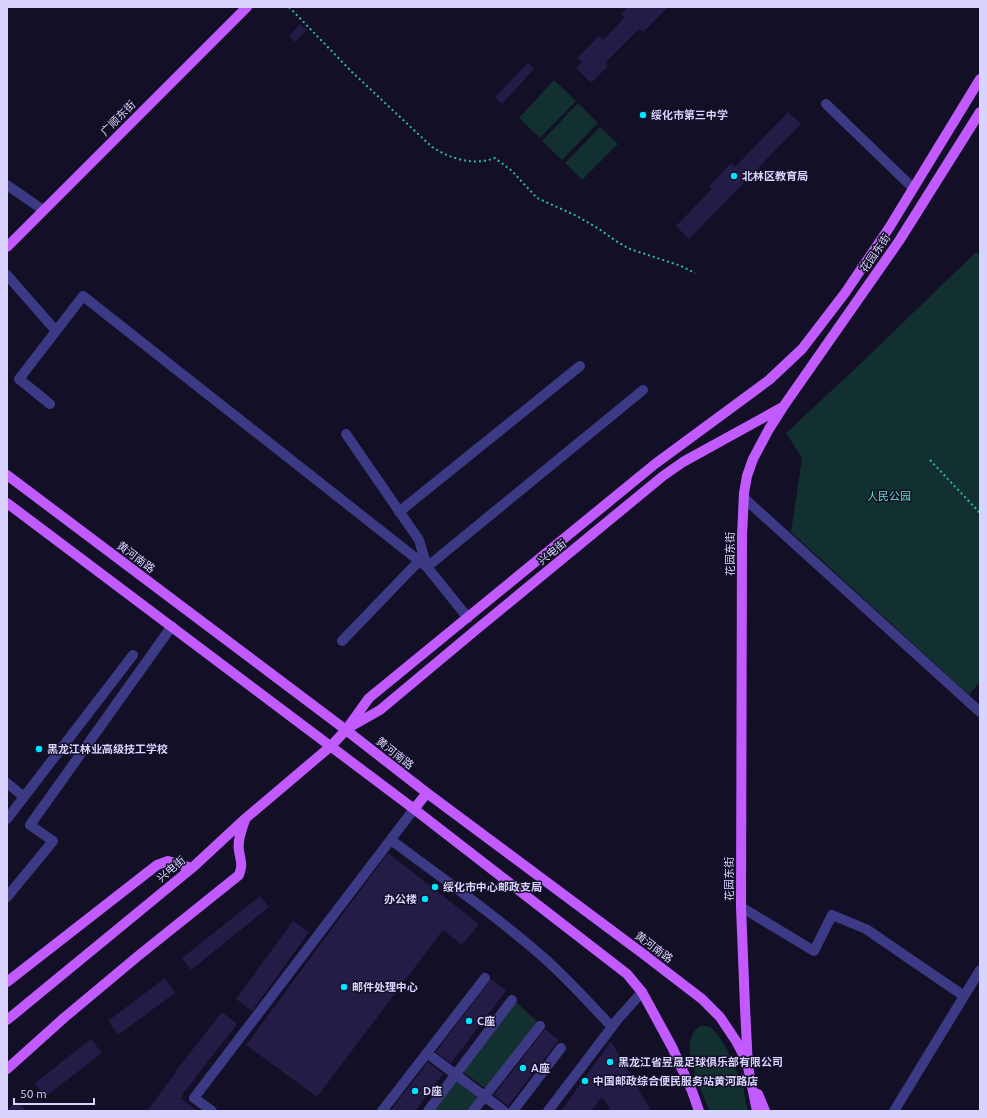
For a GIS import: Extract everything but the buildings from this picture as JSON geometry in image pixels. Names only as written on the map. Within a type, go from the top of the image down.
[{"type":"main road","name":"广顺东街","points":[[7,247],[247,7]]},
{"type":"main road","name":"花园东街","points":[[726,412],[769,380],[802,349],[845,293],[889,228],[980,79]]},
{"type":"main road","name":"花园东街","points":[[748,1067],[741,907],[742,536],[747,476],[753,459],[783,407],[898,242],[980,112]]},
{"type":"main road","points":[[913,188],[926,197]]},
{"type":"main road","name":"兴电街","points":[[346,730],[380,710],[663,476],[683,462],[783,407]]},
{"type":"main road","name":"兴电街","points":[[7,1020],[192,868],[246,818],[331,746],[346,730],[369,698],[655,464],[726,412]]},
{"type":"main road","name":"黄河南路","points":[[7,475],[702,999],[720,1017],[736,1041],[748,1067]]},
{"type":"main road","points":[[7,502],[414,809],[627,974],[642,992],[672,1047],[692,1091],[699,1111]]},
{"type":"main road","points":[[468,618],[477,629]]},
{"type":"main road","points":[[414,809],[427,793]]},
{"type":"main road","points":[[7,1069],[65,1017],[239,875],[242,866],[239,841],[246,818]]},
{"type":"main road","points":[[7,982],[158,865],[168,861],[192,868]]},
{"type":"main road","points":[[748,1067],[756,1111]]},
{"type":"main road","points":[[748,1067],[765,1111]]},
{"type":"street","points":[[826,104],[913,188]]},
{"type":"street","points":[[7,185],[43,210]]},
{"type":"street","points":[[7,275],[56,331]]},
{"type":"street","points":[[50,404],[19,379],[83,296],[423,564],[468,618]]},
{"type":"street","points":[[399,512],[580,366]]},
{"type":"street","points":[[342,641],[423,564],[643,390]]},
{"type":"street","points":[[346,434],[419,540],[423,564]]},
{"type":"street","points":[[744,498],[980,712]]},
{"type":"street","points":[[7,897],[53,841],[30,825],[172,626]]},
{"type":"street","points":[[7,819],[133,655]]},
{"type":"street","points":[[7,783],[24,797]]},
{"type":"street","points":[[212,1111],[194,1098],[414,809]]},
{"type":"street","points":[[390,840],[508,927],[564,976],[612,1027]]},
{"type":"street","points":[[741,907],[814,951],[832,915],[866,929],[964,996]]},
{"type":"street","points":[[894,1111],[980,970]]},
{"type":"street","points":[[382,1111],[485,978]]},
{"type":"street","points":[[548,1111],[612,1027],[642,992]]},
{"type":"street","points":[[428,1111],[512,1000]]},
{"type":"street","points":[[473,1111],[540,1026]]},
{"type":"street","points":[[513,1111],[561,1048]]},
{"type":"street","points":[[427,1053],[504,1111]]},
{"type":"path","points":[[289,7],[352,72],[432,147],[441,153],[464,161],[482,162],[495,158],[512,171],[537,198],[577,216],[630,249],[695,272]]},
{"type":"path","points":[[303,27],[306,24]]},
{"type":"path","points":[[930,460],[980,513]]},
{"type":"green space","points":[[554,80],[576,101],[540,138],[519,118]]},
{"type":"green space","points":[[578,103],[598,123],[562,160],[542,141]]},
{"type":"green space","points":[[600,127],[618,144],[582,180],[565,163]]},
{"type":"green space","name":"人民公园","points":[[976,252],[980,255],[980,682],[969,695],[791,532],[802,458],[786,433]]},
{"type":"green space","points":[[515,1001],[541,1025],[489,1091],[463,1072]]},
{"type":"green space","points":[[700,1026],[710,1027],[720,1037],[734,1064],[743,1087],[748,1111],[710,1111],[695,1074],[690,1054],[691,1038]]},
{"type":"green space","points":[[456,1081],[479,1099],[470,1111],[432,1111]]},
{"type":"place","name":"绥化市第三中学","points":[[643,115]]},
{"type":"place","name":"北林区教育局","points":[[734,176]]},
{"type":"place","name":"黑龙江林业高级技工学校","points":[[39,749]]},
{"type":"place","name":"绥化市中心邮政支局","points":[[435,887]]},
{"type":"place","name":"办公楼","points":[[425,899]]},
{"type":"place","name":"邮件处理中心","points":[[344,987]]},
{"type":"place","name":"C座","points":[[469,1021]]},
{"type":"place","name":"黑龙江省昱晟足球俱乐部有限公司","points":[[610,1062]]},
{"type":"place","name":"A座","points":[[523,1068]]},
{"type":"place","name":"中国邮政综合便民服务站黄河路店","points":[[585,1081]]},
{"type":"place","name":"D座","points":[[415,1091]]}]
